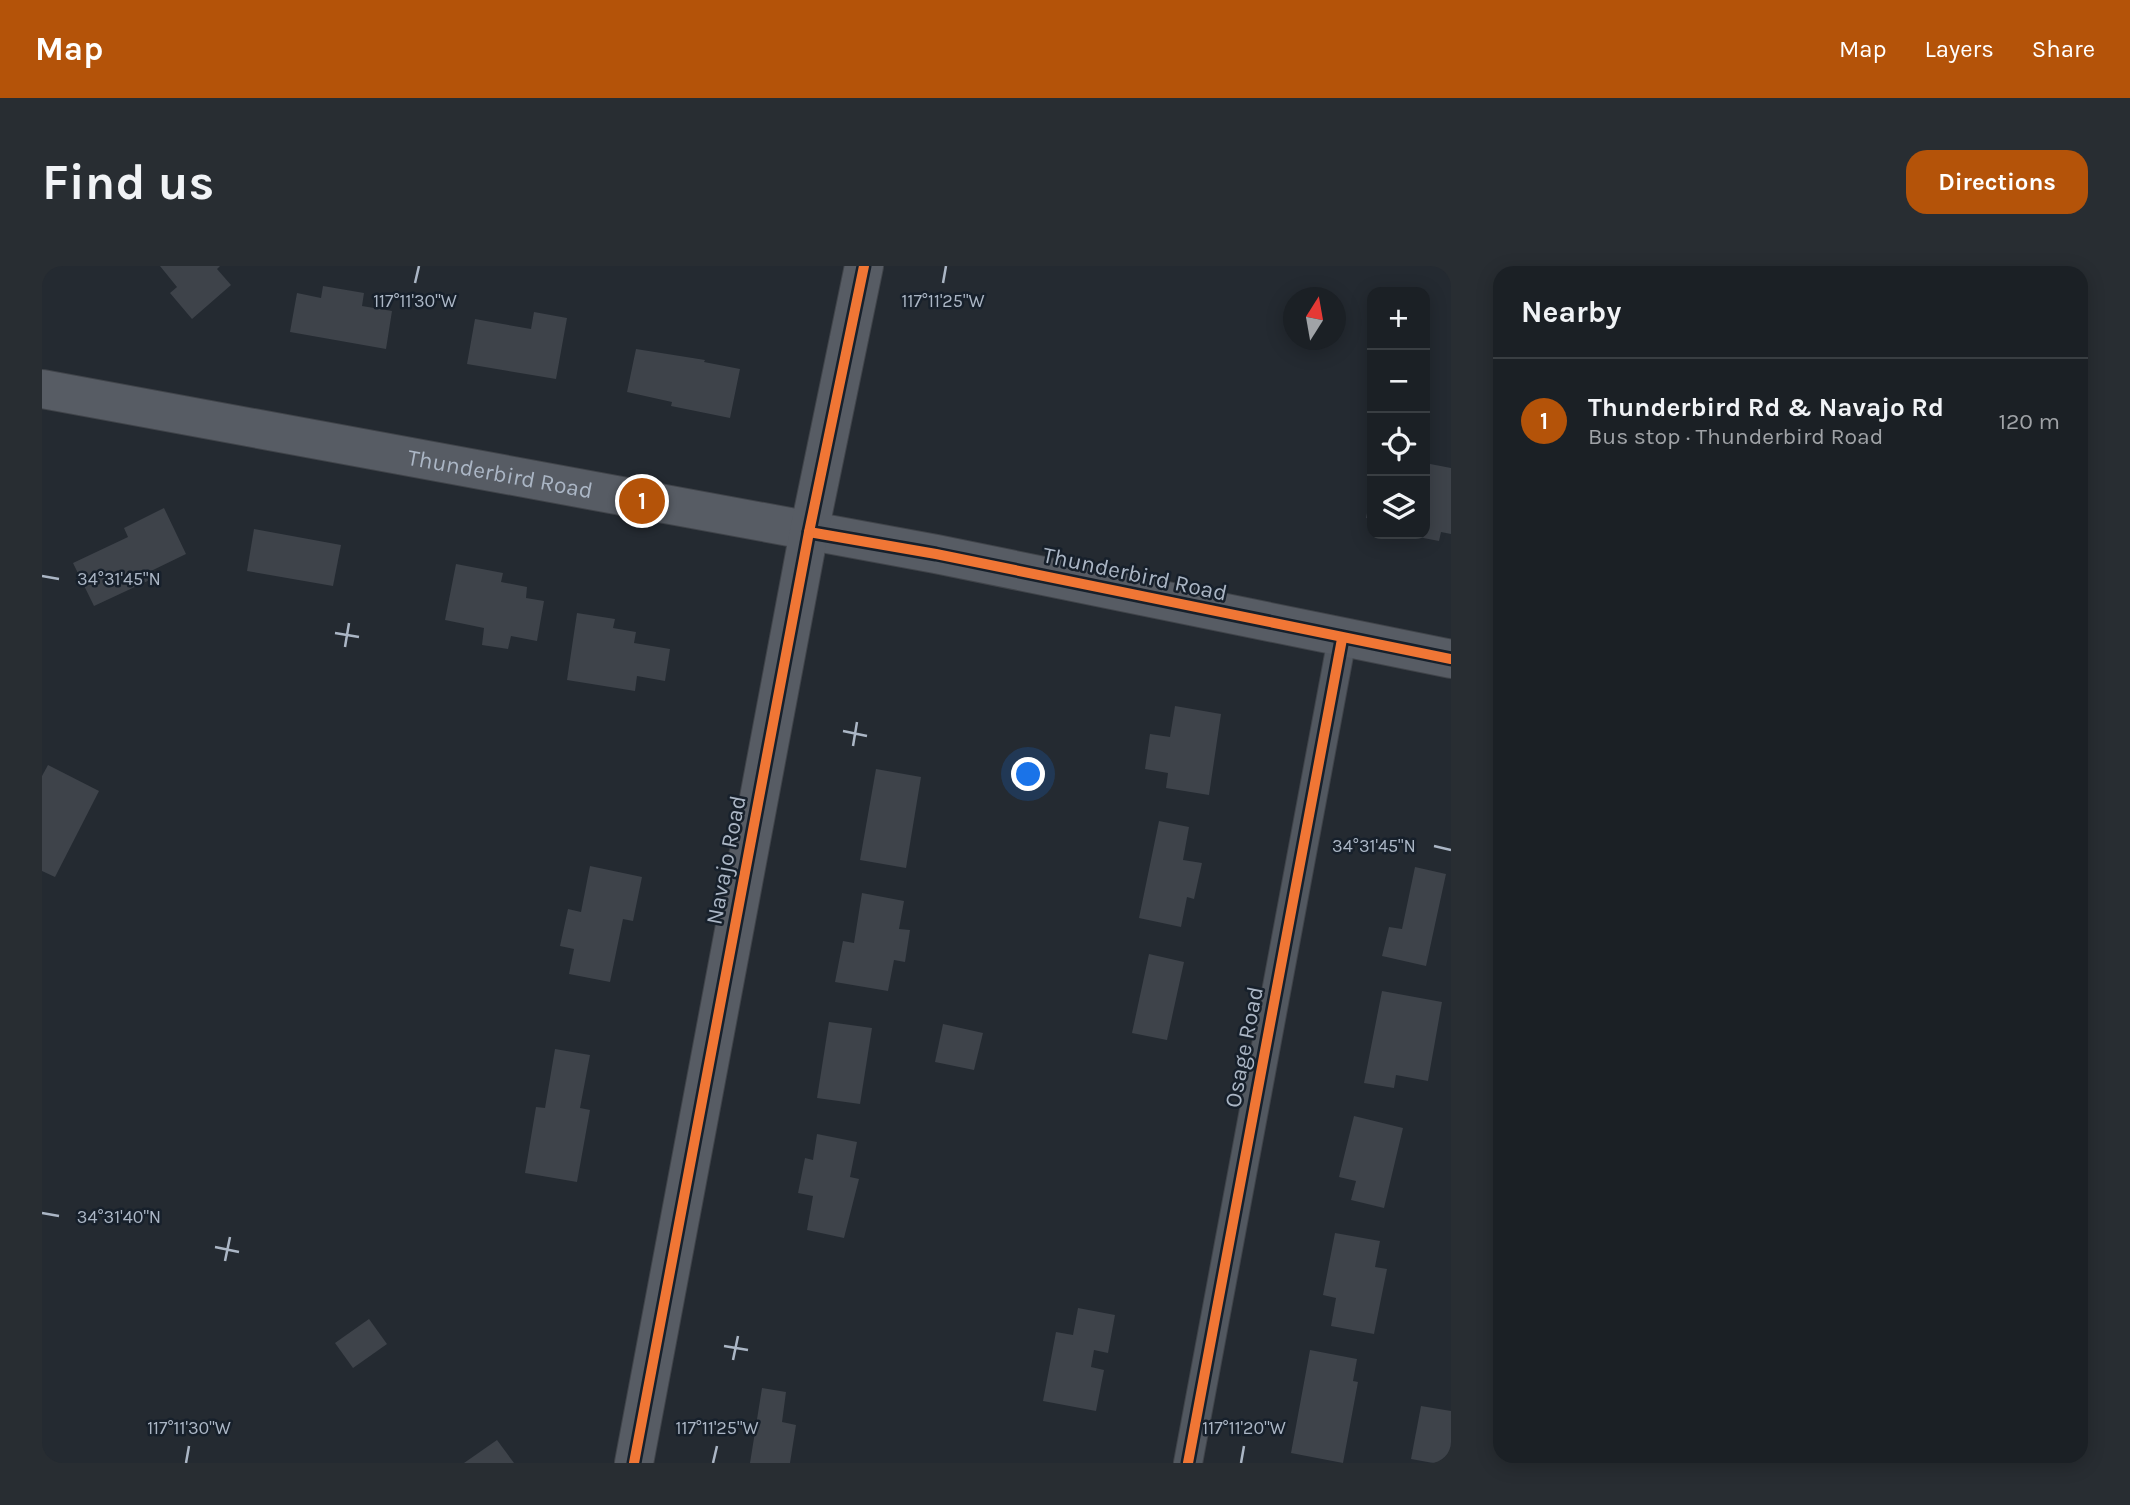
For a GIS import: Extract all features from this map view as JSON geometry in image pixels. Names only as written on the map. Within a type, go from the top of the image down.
[{"type":"main road","name":"Navajo Road","points":[[634,1463],[809,532],[864,266]]},
{"type":"main road","name":"Thunderbird Road","points":[[42,389],[949,557],[1342,639],[1451,659]]},
{"type":"street","name":"Osage Road","points":[[1188,1463],[1342,639]]},
{"type":"building","points":[[160,266],[220,266],[217,269],[231,285],[192,319],[170,293],[177,287]]},
{"type":"building","points":[[323,286],[364,293],[362,306],[392,311],[386,349],[290,332],[297,293],[321,298]]},
{"type":"building","points":[[534,312],[567,318],[556,379],[467,364],[475,319],[531,329]]},
{"type":"building","points":[[636,349],[705,360],[704,362],[740,369],[730,418],[671,406],[672,402],[627,392]]},
{"type":"building","points":[[1430,464],[1451,468],[1451,534],[1441,532],[1439,541],[1429,539]]},
{"type":"building","points":[[164,508],[186,554],[151,571],[154,578],[94,606],[73,563],[128,537],[124,528]]},
{"type":"building","points":[[254,529],[341,545],[333,586],[247,571]]},
{"type":"building","points":[[456,564],[503,573],[501,582],[527,587],[526,598],[544,601],[537,641],[511,636],[508,649],[482,645],[484,628],[445,620]]},
{"type":"building","points":[[577,613],[615,619],[613,628],[636,632],[634,643],[670,649],[665,681],[637,676],[635,691],[567,680]]},
{"type":"building","points":[[1175,706],[1221,714],[1209,795],[1166,788],[1168,773],[1145,769],[1150,734],[1170,737]]},
{"type":"building","points":[[48,765],[99,791],[55,877],[42,871],[42,776]]},
{"type":"building","points":[[876,769],[921,777],[906,868],[860,860]]},
{"type":"building","points":[[1159,821],[1189,827],[1183,860],[1202,863],[1194,899],[1187,897],[1181,927],[1139,918]]},
{"type":"building","points":[[590,866],[642,877],[633,921],[623,919],[610,982],[569,974],[574,949],[560,946],[568,909],[581,912]]},
{"type":"building","points":[[1415,867],[1446,874],[1426,966],[1382,956],[1389,927],[1402,929]]},
{"type":"building","points":[[862,893],[904,901],[899,929],[910,930],[905,962],[894,960],[888,991],[835,982],[843,941],[854,943]]},
{"type":"building","points":[[1149,954],[1184,962],[1167,1040],[1132,1033]]},
{"type":"building","points":[[1382,991],[1442,1002],[1428,1081],[1396,1075],[1394,1088],[1364,1083]]},
{"type":"building","points":[[829,1022],[872,1028],[860,1104],[817,1098]]},
{"type":"building","points":[[943,1024],[983,1033],[974,1070],[935,1062]]},
{"type":"building","points":[[555,1049],[590,1055],[580,1108],[590,1110],[577,1182],[525,1173],[536,1107],[545,1108]]},
{"type":"building","points":[[1354,1116],[1403,1128],[1384,1208],[1351,1200],[1356,1181],[1339,1177]]},
{"type":"building","points":[[817,1134],[857,1142],[850,1177],[859,1179],[844,1238],[807,1230],[813,1196],[798,1193],[805,1158],[813,1160]]},
{"type":"building","points":[[1335,1233],[1380,1241],[1375,1267],[1387,1269],[1374,1334],[1331,1326],[1336,1298],[1323,1295]]},
{"type":"building","points":[[1078,1308],[1115,1315],[1108,1353],[1094,1350],[1091,1367],[1104,1370],[1096,1411],[1043,1401],[1056,1332],[1073,1335]]},
{"type":"building","points":[[369,1319],[387,1344],[353,1368],[335,1343]]},
{"type":"building","points":[[1310,1350],[1357,1359],[1353,1381],[1358,1382],[1343,1463],[1291,1453]]},
{"type":"building","points":[[762,1388],[786,1392],[782,1422],[796,1425],[790,1463],[750,1463]]},
{"type":"building","points":[[1421,1406],[1451,1411],[1451,1463],[1411,1459]]},
{"type":"building","points":[[497,1440],[514,1463],[464,1463]]},
{"type":"cycle path","points":[[634,1463],[809,532],[864,266]]},
{"type":"cycle path","points":[[809,532],[936,554],[1451,659]]},
{"type":"cycle path","points":[[1188,1463],[1342,639]]},
{"type":"place","name":"Thunderbird Rd & Navajo Rd","points":[[642,501]]}]
